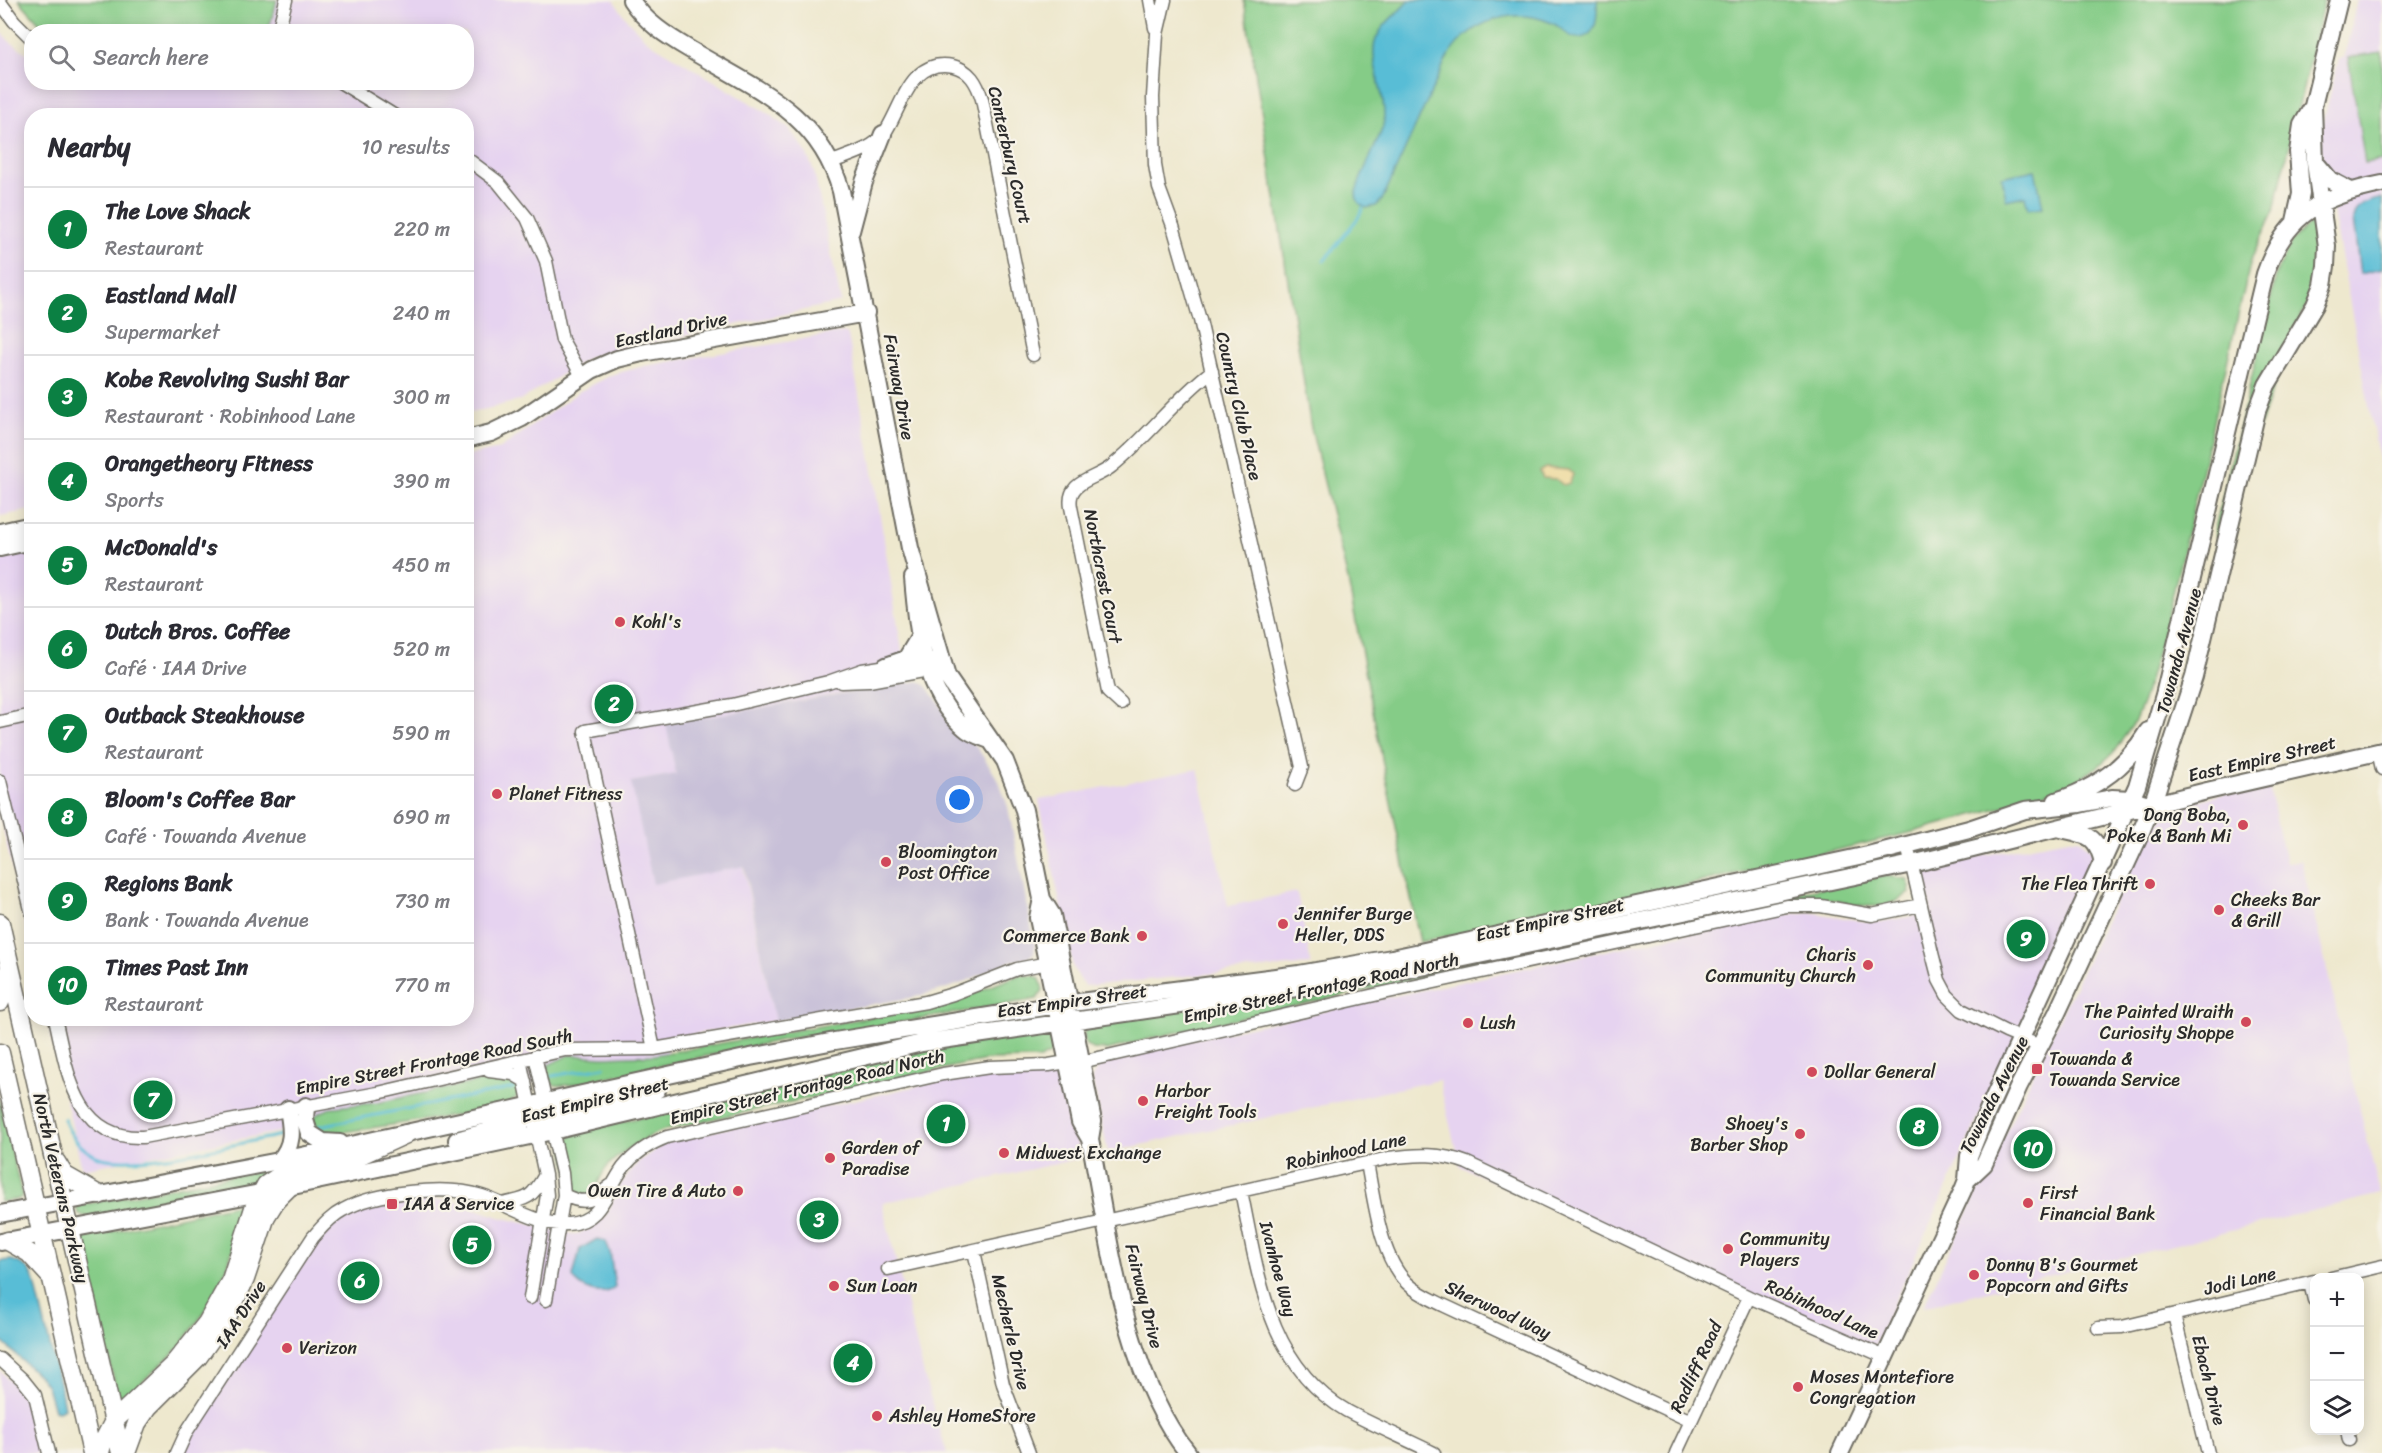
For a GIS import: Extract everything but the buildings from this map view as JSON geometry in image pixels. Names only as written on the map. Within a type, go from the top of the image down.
[{"type":"highway","name":"North Veterans Parkway","points":[[0,923],[121,1453]]},
{"type":"highway","points":[[0,1002],[10,965]]},
{"type":"highway","name":"North Veterans Parkway","points":[[0,1053],[92,1453]]},
{"type":"highway","points":[[100,1453],[114,1421],[173,1365],[207,1323],[231,1280],[260,1193],[266,1185],[280,1175],[356,1157],[406,1134]]},
{"type":"highway","points":[[53,1157],[64,1174],[99,1195]]},
{"type":"highway","points":[[126,1453],[137,1423],[148,1407],[198,1357],[228,1315],[245,1279],[266,1216],[276,1200],[289,1187]]},
{"type":"highway","points":[[4,1242],[29,1253],[51,1277]]},
{"type":"main road","name":"Fairway Drive","points":[[631,0],[652,25],[670,38],[776,101],[795,115],[813,134],[832,162],[841,191],[866,313],[910,548],[915,608],[920,636],[935,664]]},
{"type":"main road","name":"Towanda Avenue","points":[[1967,1180],[1984,1164],[2152,805],[2194,677],[2257,411],[2267,385],[2315,305],[2323,285],[2327,246],[2315,162],[2313,106],[2339,0]]},
{"type":"main road","name":"Towanda Avenue","points":[[1840,1453],[1967,1180],[1969,1156],[2129,805],[2164,695],[2265,274],[2272,252],[2285,231],[2295,221],[2301,194],[2298,152],[2302,125],[2313,106]]},
{"type":"main road","points":[[850,234],[864,182],[883,134]]},
{"type":"main road","points":[[2315,162],[2330,180],[2351,191]]},
{"type":"main road","points":[[2295,221],[2320,203],[2351,191],[2382,184]]},
{"type":"main road","name":"Eastland Drive","points":[[474,437],[491,433],[522,418],[582,376],[604,364],[635,354],[866,313]]},
{"type":"main road","points":[[0,532],[24,527]]},
{"type":"main road","points":[[2202,541],[2226,547]]},
{"type":"main road","points":[[0,548],[24,543]]},
{"type":"main road","name":"Fairway Drive","points":[[910,548],[928,605],[939,693],[966,730],[990,740],[1005,761],[1021,801],[1042,899],[1052,915],[1074,1062],[1093,1121],[1090,1138],[1122,1299],[1142,1369],[1171,1428],[1188,1453]]},
{"type":"main road","points":[[886,666],[906,659],[920,636]]},
{"type":"main road","points":[[2025,810],[2066,798],[2096,784],[2115,770],[2130,757],[2139,745],[2164,695]]},
{"type":"main road","name":"East Empire Street","points":[[0,1214],[279,1161],[536,1108],[750,1057],[835,1041],[1065,1012],[1283,990],[1403,970],[1912,864],[2058,828],[2129,805],[2152,805],[2380,751]]},
{"type":"main road","points":[[2138,839],[2162,814],[2185,797]]},
{"type":"main road","name":"East Empire Street","points":[[4,1242],[70,1231],[391,1165],[1065,1012],[1392,958],[1907,845],[1969,829],[2025,810],[2112,798],[2129,805]]},
{"type":"main road","points":[[2058,828],[2087,835],[2099,845],[2103,863]]},
{"type":"main road","name":"Fairway Drive","points":[[1042,899],[1038,918],[1048,963],[1065,1012]]},
{"type":"main road","points":[[546,1128],[579,1108],[729,1071],[750,1057]]},
{"type":"main road","points":[[306,1106],[305,1120],[311,1136],[323,1142],[359,1144]]},
{"type":"main road","points":[[391,1165],[402,1156],[524,1121],[536,1108]]},
{"type":"main road","points":[[279,1161],[288,1150],[291,1140],[288,1109]]},
{"type":"street","points":[[280,24],[286,0]]},
{"type":"street","name":"Country Club Place","points":[[1150,0],[1157,34]]},
{"type":"street","name":"Country Club Place","points":[[1165,0],[1157,34],[1153,98],[1155,165],[1159,188],[1193,292],[1302,767],[1295,785]]},
{"type":"street","points":[[0,2],[24,31]]},
{"type":"street","name":"Canterbury Court","points":[[832,162],[872,145],[883,134],[910,84],[927,69],[940,65],[953,66],[965,72],[975,82],[982,99],[1034,355]]},
{"type":"street","points":[[353,90],[382,108]]},
{"type":"street","points":[[474,164],[498,182],[527,218],[546,261],[562,340],[582,376]]},
{"type":"street","name":"Northcrest Court","points":[[1121,704],[1108,692],[1071,507],[1071,494],[1078,483],[1094,478],[1113,466],[1194,384],[1212,371]]},
{"type":"street","points":[[654,1048],[585,731],[732,705],[828,682],[862,670],[886,666],[935,664]]},
{"type":"street","points":[[828,682],[869,681],[935,664]]},
{"type":"street","points":[[0,722],[24,717]]},
{"type":"street","points":[[2380,751],[2382,769]]},
{"type":"street","points":[[0,781],[24,881]]},
{"type":"street","points":[[1907,845],[1939,980],[1947,995],[1962,1010],[2040,1046]]},
{"type":"street","name":"Empire Street Frontage Road North","points":[[349,1207],[378,1199],[434,1190],[467,1192],[544,1220],[560,1224],[576,1223],[595,1214],[623,1168],[639,1153],[655,1142],[680,1133],[943,1074],[990,1067],[1074,1062],[1778,908],[1821,906],[1872,915],[1922,905]]},
{"type":"street","name":"Empire Street Frontage Road South","points":[[57,1026],[74,1095],[89,1115],[109,1130],[124,1136],[151,1137],[481,1070],[535,1056],[576,1049],[613,1051],[654,1048],[926,1002],[1017,969],[1048,963]]},
{"type":"street","points":[[530,1298],[548,1196],[545,1175],[546,1128],[536,1108],[535,1056]]},
{"type":"street","points":[[520,1060],[525,1081],[546,1128],[562,1173],[564,1195],[546,1300]]},
{"type":"street","points":[[481,1070],[504,1072],[525,1081]]},
{"type":"street","name":"Robinhood Lane","points":[[888,1269],[1367,1163],[1422,1154],[1456,1159],[1609,1229],[1749,1297],[1885,1357]]},
{"type":"street","name":"Sherwood Way","points":[[1367,1163],[1382,1233],[1396,1270],[1409,1285],[1443,1305],[1691,1421]]},
{"type":"street","points":[[502,1204],[522,1200],[535,1192],[545,1175]]},
{"type":"street","points":[[564,1195],[583,1202],[594,1199],[613,1184]]},
{"type":"street","name":"Ivanhoe Way","points":[[1241,1191],[1264,1299],[1275,1329],[1290,1355],[1314,1385],[1346,1410],[1434,1453]]},
{"type":"street","name":"IAA Drive","points":[[177,1453],[187,1431],[313,1237],[332,1217],[349,1207]]},
{"type":"street","name":"Mecherle Drive","points":[[974,1251],[1003,1384],[1029,1453]]},
{"type":"street","points":[[2352,1273],[2382,1266]]},
{"type":"street","name":"Jodi Lane","points":[[2098,1328],[2122,1328],[2310,1282]]},
{"type":"street","name":"Radliff Road","points":[[1676,1453],[1749,1297]]},
{"type":"street","name":"Ebach Drive","points":[[2174,1315],[2208,1453]]},
{"type":"street","points":[[0,1359],[23,1380],[35,1395],[49,1453]]},
{"type":"shaded area","points":[[277,0],[613,0],[628,21],[649,42],[769,114],[789,129],[805,150],[814,171],[841,302],[591,356],[521,400],[474,412],[474,108],[24,108],[24,511],[0,516],[0,30],[9,41],[24,51],[24,90],[474,90],[474,24],[270,24]]},
{"type":"shaded area","points":[[2357,0],[2382,0],[2382,477],[2321,146],[2323,123],[2339,59],[2343,58],[2347,45]]},
{"type":"shaded area","points":[[844,332],[848,335],[907,682],[667,724],[676,774],[631,782],[743,865],[775,1021],[664,1039],[668,1058],[82,1169],[49,1026],[474,1026],[474,455],[500,449],[580,391],[614,374],[645,366]]},
{"type":"shaded area","points":[[24,553],[24,920],[0,815],[0,560]]},
{"type":"shaded area","points":[[918,681],[927,686],[958,730],[976,746],[999,781],[1008,807],[1035,946],[1034,953],[1026,959],[1011,961],[960,984],[938,991],[775,1021],[744,866],[653,884],[631,782],[676,774],[666,724]]},
{"type":"shaded area","points":[[1198,769],[1228,906],[1297,892],[1311,964],[1084,986],[1073,967],[1039,800]]},
{"type":"shaded area","points":[[2268,782],[2286,863],[2301,860],[2380,1194],[1923,1307],[2146,836],[2166,816],[2182,805]]},
{"type":"shaded area","points":[[2078,839],[2094,852],[2094,864],[1870,1356],[1460,1166],[1439,1080],[1108,1152],[1092,1078],[1100,1065],[1162,1046],[1759,918],[1809,912],[1880,922],[1931,913],[1925,881],[1926,874],[1931,867]]},
{"type":"shaded area","points":[[979,1075],[1031,1077],[1055,1075],[1064,1082],[1066,1087],[1081,1158],[882,1203],[925,1379],[947,1453],[183,1453],[190,1436],[315,1241],[339,1218],[352,1211],[414,1198],[453,1201],[499,1217],[577,1235],[601,1220],[608,1212],[619,1186],[638,1162],[665,1143],[945,1080]]},
{"type":"shaded area","points":[[0,1371],[31,1402],[42,1453],[0,1453]]},
{"type":"green space","points":[[19,0],[277,0],[270,24],[40,24]]},
{"type":"green space","points":[[1244,0],[2324,0],[2274,211],[2251,260],[2168,615],[2144,698],[2134,723],[2113,753],[2095,769],[2073,783],[2023,801],[1909,833],[1665,890],[1420,942],[1348,580],[1311,428]]},
{"type":"green space","points":[[2382,52],[2382,160],[2365,163],[2348,57]]},
{"type":"green space","points":[[2311,222],[2317,224],[2321,248],[2316,288],[2294,329],[2219,537],[2216,537],[2215,528],[2278,268],[2292,241]]},
{"type":"green space","points":[[1885,876],[1907,879],[1910,887],[1909,893],[1898,900],[1877,906],[1823,899],[1790,900],[1367,990],[1107,1050],[1092,1049],[1085,1044],[1084,1032],[1091,1025]]},
{"type":"green space","points":[[1019,975],[1035,976],[1040,979],[1043,990],[1037,999],[839,1033],[791,1038],[570,1085],[553,1084],[546,1076],[548,1065],[569,1055],[604,1057],[654,1055],[923,1008],[969,995]]},
{"type":"green space","points":[[1047,1033],[1053,1038],[1055,1045],[1050,1054],[1040,1059],[987,1060],[667,1129],[619,1155],[607,1167],[595,1189],[589,1195],[576,1195],[572,1191],[564,1151],[570,1137],[575,1133],[929,1049]]},
{"type":"green space","points":[[506,1076],[519,1084],[520,1094],[509,1103],[459,1115],[323,1135],[319,1135],[312,1119],[333,1107],[376,1103]]},
{"type":"green space","points":[[0,1100],[22,1196],[19,1199],[0,1202]]},
{"type":"green space","points":[[266,1169],[267,1174],[251,1189],[89,1217],[79,1215],[76,1208],[77,1206]]},
{"type":"green space","points":[[246,1204],[227,1268],[206,1310],[180,1347],[119,1403],[82,1238]]},
{"type":"sand","points":[[1545,468],[1569,470],[1573,474],[1570,483],[1563,485],[1556,479],[1543,478],[1540,472]]},
{"type":"water","points":[[1409,0],[1597,0],[1597,17],[1591,33],[1580,38],[1572,37],[1552,23],[1520,16],[1490,21],[1463,38],[1444,64],[1382,200],[1376,206],[1366,208],[1358,201],[1357,189],[1381,133],[1384,115],[1374,48],[1376,39],[1383,28]]},
{"type":"water","points":[[2035,170],[2043,207],[2028,209],[2025,196],[2006,200],[2002,177]]},
{"type":"water","points":[[2382,198],[2382,269],[2360,274],[2353,219],[2360,206]]},
{"type":"water","points":[[597,1239],[606,1242],[610,1252],[615,1287],[605,1292],[586,1289],[573,1277],[580,1249]]},
{"type":"water","points":[[12,1260],[25,1267],[34,1279],[61,1391],[64,1408],[59,1411],[54,1410],[47,1386],[40,1377],[0,1340],[0,1261]]},
{"type":"waterway","points":[[1324,261],[1358,218],[1363,208]]},
{"type":"waterway","points":[[552,1076],[604,1067]]},
{"type":"waterway","points":[[319,1126],[514,1088]]},
{"type":"waterway","points":[[64,1119],[69,1131],[86,1150],[96,1156],[112,1160],[160,1158],[282,1135]]},
{"type":"place","name":"Kohl's","points":[[620,622]]},
{"type":"place","name":"Eastland Mall","points":[[614,704]]},
{"type":"place","name":"Planet Fitness","points":[[497,794]]},
{"type":"place","name":"Dang Boba, Poke & Banh Mi","points":[[2243,825]]},
{"type":"place","name":"Bloomington Post Office","points":[[886,862]]},
{"type":"place","name":"The Flea Thrift","points":[[2150,884]]},
{"type":"place","name":"Cheeks Bar & Grill","points":[[2219,910]]},
{"type":"place","name":"Jennifer Burge Heller, DDS","points":[[1283,924]]},
{"type":"place","name":"Commerce Bank","points":[[1142,936]]},
{"type":"place","name":"Regions Bank","points":[[2026,939]]},
{"type":"place","name":"Charis Community Church","points":[[1868,965]]},
{"type":"place","name":"The Painted Wraith Curiosity Shoppe","points":[[2246,1022]]},
{"type":"place","name":"Lush","points":[[1468,1023]]},
{"type":"place","name":"Towanda & Towanda Service","points":[[2037,1069]]},
{"type":"place","name":"Dollar General","points":[[1812,1072]]},
{"type":"place","name":"Outback Steakhouse","points":[[153,1100]]},
{"type":"place","name":"Harbor Freight Tools","points":[[1143,1101]]},
{"type":"place","name":"The Love Shack","points":[[946,1124]]},
{"type":"place","name":"Bloom's Coffee Bar","points":[[1919,1127]]},
{"type":"place","name":"Shoey's Barber Shop","points":[[1800,1134]]},
{"type":"place","name":"Times Past Inn","points":[[2033,1149]]},
{"type":"place","name":"Midwest Exchange","points":[[1004,1153]]},
{"type":"place","name":"Garden of Paradise","points":[[830,1158]]},
{"type":"place","name":"Owen Tire & Auto","points":[[738,1191]]},
{"type":"place","name":"First Financial Bank","points":[[2028,1203]]},
{"type":"place","name":"IAA & Service","points":[[392,1204]]},
{"type":"place","name":"Kobe Revolving Sushi Bar","points":[[819,1220]]},
{"type":"place","name":"McDonald's","points":[[472,1245]]},
{"type":"place","name":"Community Players","points":[[1728,1249]]},
{"type":"place","name":"Donny B's Gourmet Popcorn and Gifts","points":[[1974,1275]]},
{"type":"place","name":"Dutch Bros. Coffee","points":[[360,1281]]},
{"type":"place","name":"Sun Loan","points":[[834,1286]]},
{"type":"place","name":"Verizon","points":[[287,1348]]},
{"type":"place","name":"Orangetheory Fitness","points":[[853,1363]]},
{"type":"place","name":"Moses Montefiore Congregation","points":[[1798,1387]]},
{"type":"place","name":"Ashley HomeStore","points":[[877,1416]]}]
